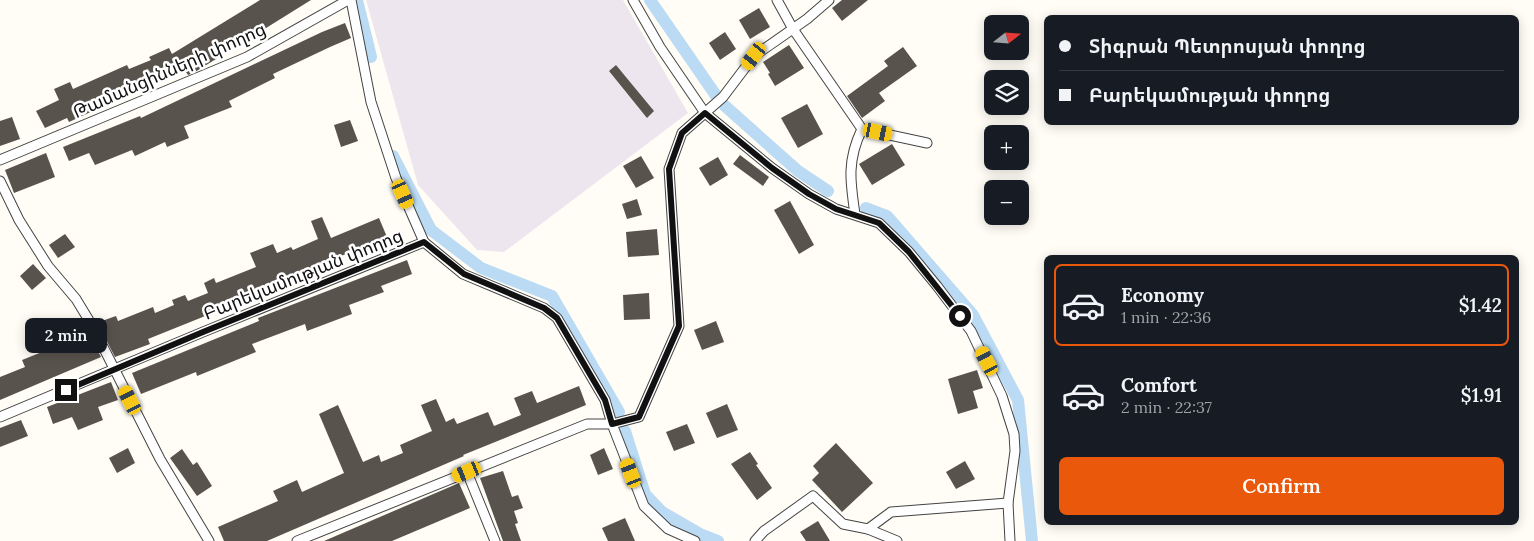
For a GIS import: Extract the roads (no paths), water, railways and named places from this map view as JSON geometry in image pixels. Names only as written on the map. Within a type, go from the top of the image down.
[{"type":"street","name":"Թամանցինների փողոց","points":[[0,160],[247,57],[349,0]]},
{"type":"street","points":[[349,0],[372,102],[396,178],[424,242],[464,274],[544,308],[557,318],[605,400],[612,424],[644,506],[668,529],[695,541]]},
{"type":"street","points":[[633,0],[660,47],[705,113],[772,168],[809,194],[836,209],[879,223],[909,252],[971,331],[1002,396],[1014,434],[1008,503],[1010,541]]},
{"type":"street","points":[[777,0],[793,29],[862,129],[927,143]]},
{"type":"street","points":[[297,541],[587,424],[612,424],[639,417],[679,326],[669,169],[682,133],[723,97],[754,56],[793,29],[829,0]]},
{"type":"street","points":[[855,214],[850,180],[850,164],[854,144],[862,129]]},
{"type":"street","points":[[0,182],[19,220],[48,266],[76,299],[93,327],[160,459],[209,541]]},
{"type":"street","name":"Բարեկամության փողոց","points":[[0,417],[424,242]]},
{"type":"street","points":[[467,472],[495,541]]},
{"type":"street","points":[[755,541],[764,531],[813,496],[843,524],[868,529],[897,541]]},
{"type":"street","points":[[868,529],[891,512],[1008,503]]},
{"type":"waterway","points":[[357,0],[371,57]]},
{"type":"waterway","points":[[650,0],[717,97]]},
{"type":"waterway","points":[[725,106],[798,171],[828,191]]},
{"type":"waterway","points":[[393,156],[431,230],[481,268],[552,296],[619,412]]},
{"type":"waterway","points":[[866,208],[887,216],[973,315],[1018,400],[1032,541]]},
{"type":"waterway","points":[[625,431],[645,494],[662,512],[700,534],[718,541]]}]
